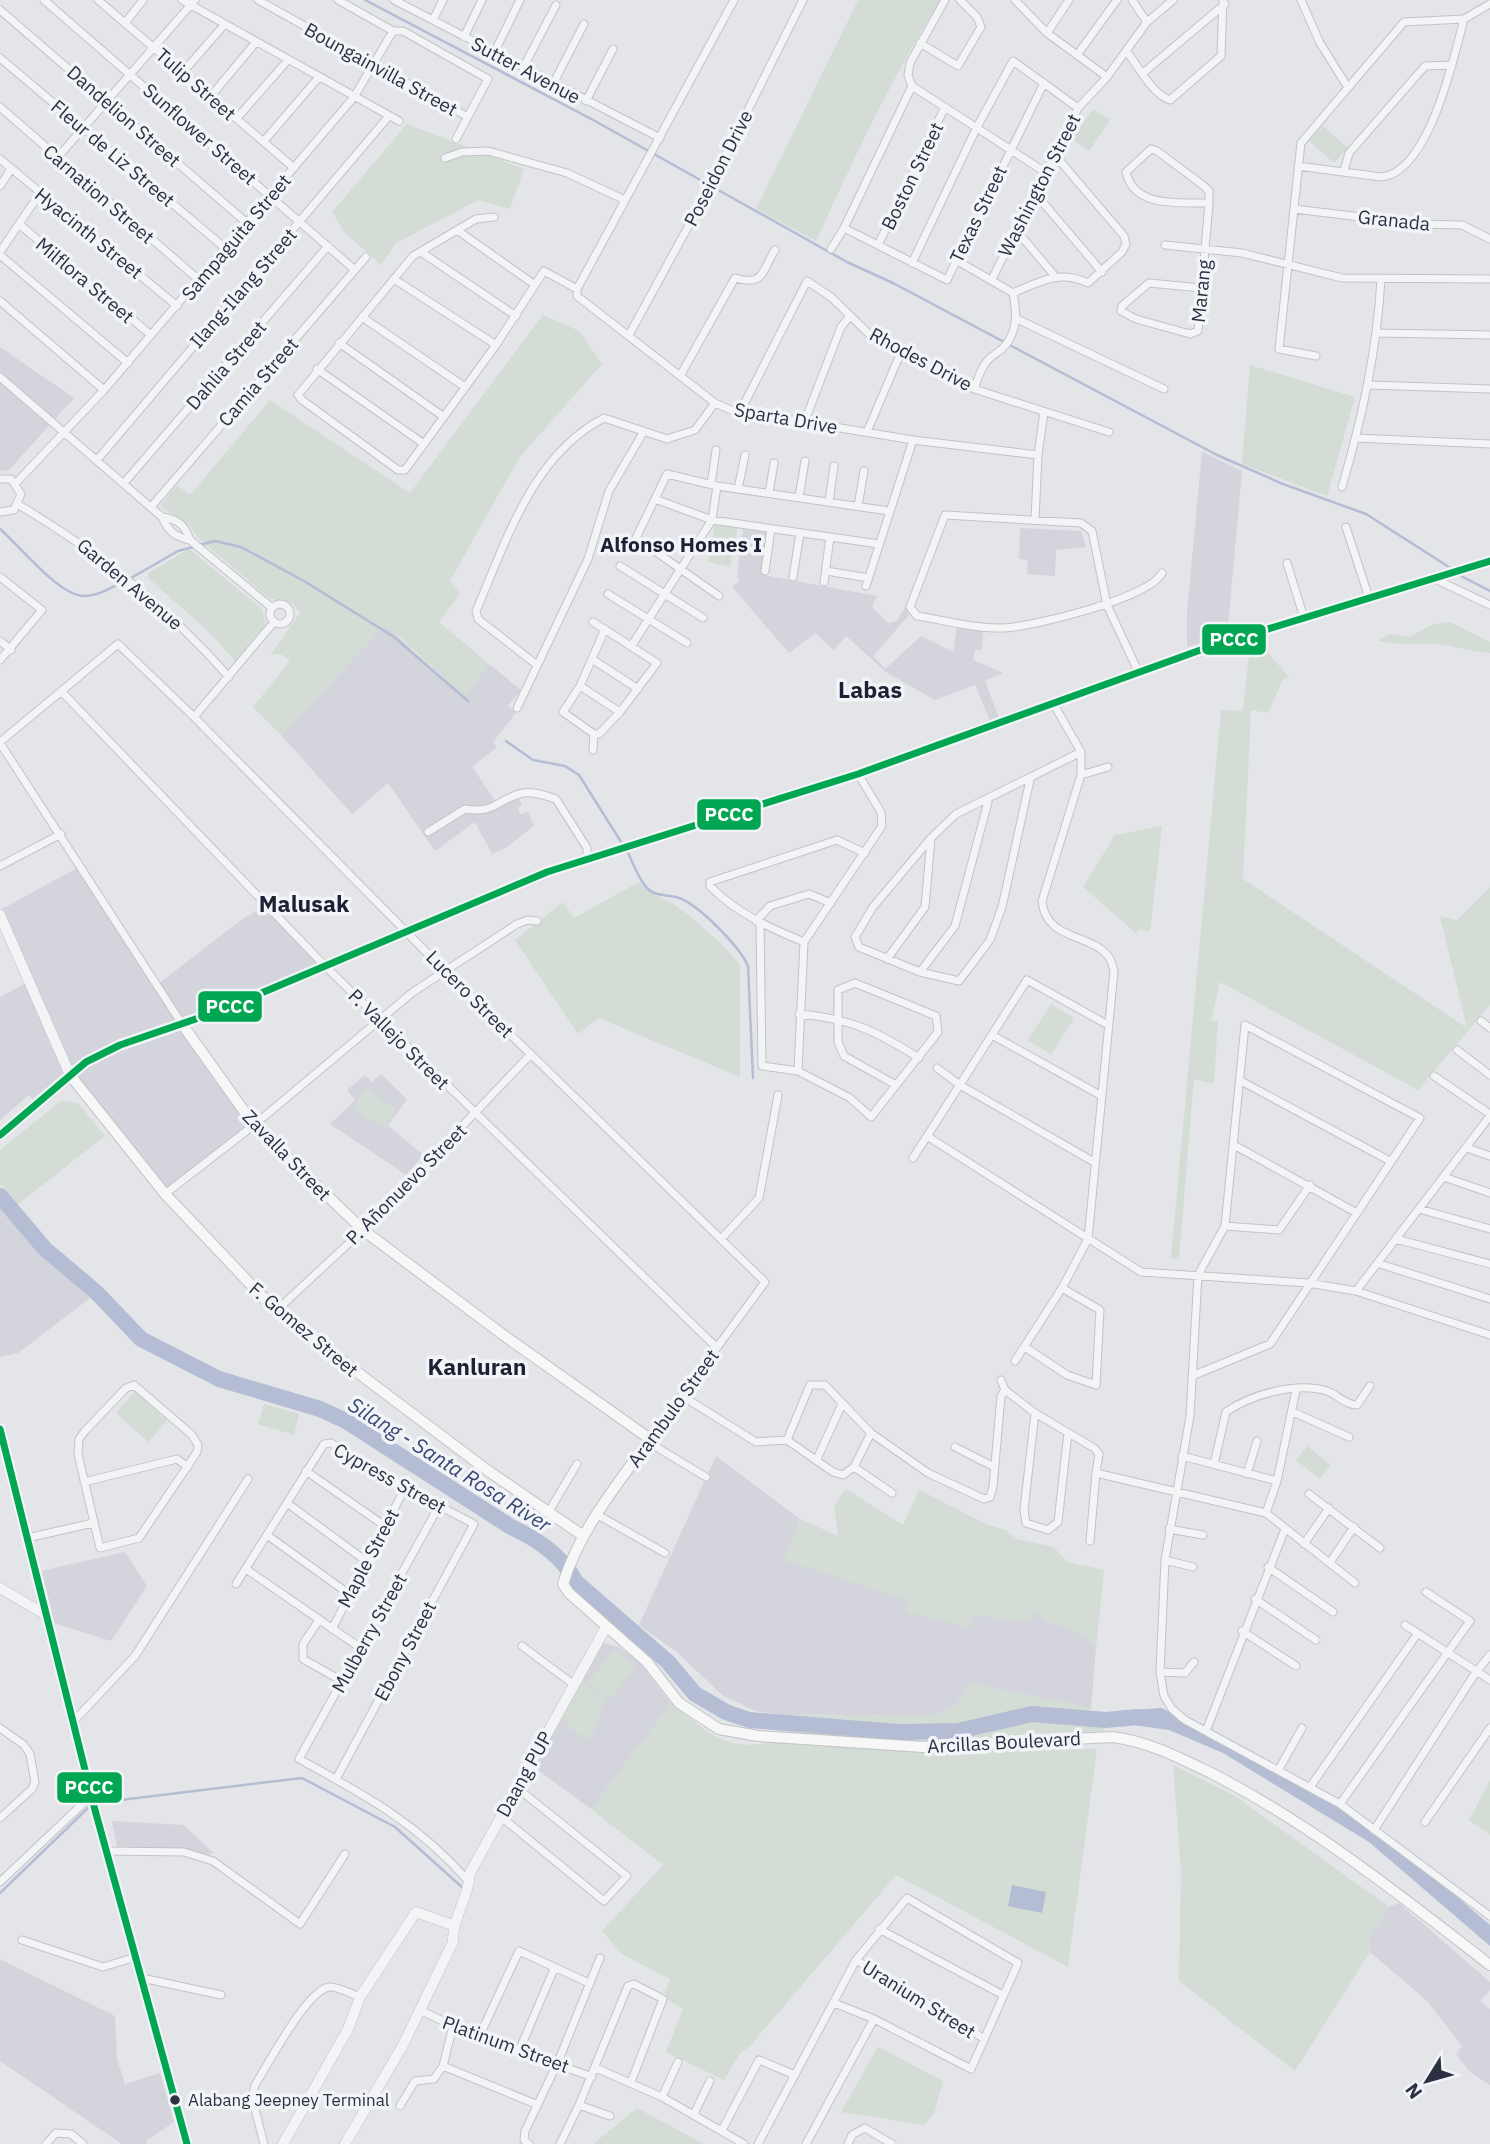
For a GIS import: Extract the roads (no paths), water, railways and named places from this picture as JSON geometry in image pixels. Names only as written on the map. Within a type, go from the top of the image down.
[{"type":"main road","points":[[0,1135],[86,1062],[120,1045],[326,967],[547,872],[858,774],[1138,671],[1490,561]]},
{"type":"main road","name":"Zavalla Street","points":[[181,1024],[254,1125],[363,1230],[649,1440]]},
{"type":"main road","name":"F. Gomez Street","points":[[70,1075],[165,1194],[276,1311],[363,1379],[582,1535]]},
{"type":"main road","points":[[0,1429],[106,1851],[187,2144]]},
{"type":"main road","name":"Arambulo Street","points":[[582,1535],[649,1440]]},
{"type":"main road","name":"Arcillas Boulevard","points":[[582,1535],[572,1554],[564,1584],[606,1627],[647,1662],[679,1703],[719,1729],[758,1736],[923,1747],[1113,1737],[1144,1742],[1237,1787],[1311,1831],[1490,1965]]},
{"type":"street","name":"Sunflower Street","points":[[44,0],[271,194],[355,270]]},
{"type":"street","name":"Tulip Street","points":[[98,0],[294,168]]},
{"type":"street","points":[[125,23],[143,0]]},
{"type":"street","points":[[182,0],[193,3],[256,42],[399,121]]},
{"type":"street","name":"Boungainvilla Street","points":[[258,0],[468,117]]},
{"type":"street","points":[[338,0],[393,31],[403,31],[488,79],[456,139]]},
{"type":"street","points":[[433,20],[443,0]]},
{"type":"street","points":[[464,37],[482,0]]},
{"type":"street","points":[[494,53],[520,0]]},
{"type":"street","points":[[577,289],[734,0]]},
{"type":"street","name":"Poseidon Drive","points":[[629,335],[707,192],[803,0]]},
{"type":"street","points":[[945,0],[909,63],[908,75],[912,86],[1045,172]]},
{"type":"street","points":[[920,43],[958,66],[981,27],[977,16],[960,0]]},
{"type":"street","points":[[1047,33],[1069,0]]},
{"type":"street","points":[[1077,55],[1117,0]]},
{"type":"street","points":[[1132,0],[1147,22]]},
{"type":"street","name":"Washington Street","points":[[992,279],[1079,108],[1127,52],[1147,22],[1173,0]]},
{"type":"street","points":[[1301,0],[1320,43],[1347,86]]},
{"type":"street","name":"Sutter Avenue","points":[[398,1],[658,141]]},
{"type":"street","points":[[1018,1],[1047,33],[1107,77]]},
{"type":"street","points":[[1143,73],[1224,2]]},
{"type":"street","points":[[1127,52],[1163,97],[1170,100],[1221,56],[1224,2]]},
{"type":"street","points":[[58,157],[193,3]]},
{"type":"street","points":[[1317,356],[1279,349],[1302,139],[1404,22],[1464,19],[1490,4]]},
{"type":"street","points":[[523,68],[556,5]]},
{"type":"street","name":"Dandelion Street","points":[[0,10],[247,222]]},
{"type":"street","points":[[1298,166],[1390,176],[1402,166],[1423,142],[1452,65],[1464,19]]},
{"type":"street","points":[[183,72],[225,24]]},
{"type":"street","points":[[553,84],[584,24]]},
{"type":"street","name":"Sampaguita Street","points":[[16,483],[128,363],[354,97],[393,31]]},
{"type":"street","points":[[211,96],[256,42]]},
{"type":"street","points":[[586,101],[612,49]]},
{"type":"street","name":"Fleur de Liz Street","points":[[0,58],[225,248]]},
{"type":"street","points":[[237,118],[288,60]]},
{"type":"street","points":[[844,228],[912,262],[977,127],[1013,61],[1079,108]]},
{"type":"street","points":[[1344,171],[1349,153],[1425,66],[1452,65]]},
{"type":"street","points":[[264,141],[319,77]]},
{"type":"street","name":"Texas Street","points":[[912,262],[947,280],[1044,83]]},
{"type":"street","points":[[831,249],[844,228],[912,86]]},
{"type":"street","name":"Carnation Street","points":[[0,107],[199,280]]},
{"type":"street","name":"Boston Street","points":[[878,245],[946,107]]},
{"type":"street","name":"Ilang-Ilang Street","points":[[97,460],[389,116]]},
{"type":"street","points":[[1151,149],[1157,150],[1209,191],[1209,203],[1164,201],[1142,196],[1126,172],[1151,149]]},
{"type":"street","points":[[445,158],[462,152],[488,151],[567,173],[625,200]]},
{"type":"street","points":[[1013,293],[1054,275],[1073,276],[1088,283],[1102,272],[1126,244],[1124,236],[1054,154]]},
{"type":"street","name":"Hyacinth Street","points":[[0,159],[177,306]]},
{"type":"street","points":[[0,186],[11,169]]},
{"type":"street","points":[[1034,192],[1102,272]]},
{"type":"street","points":[[40,193],[0,253],[128,363]]},
{"type":"street","name":"Marang","points":[[1201,288],[1149,283],[1122,306],[1121,312],[1136,319],[1195,334],[1201,288],[1206,247],[1209,203]]},
{"type":"street","name":"Granada","points":[[1294,209],[1420,224],[1462,225],[1490,239]]},
{"type":"street","points":[[457,230],[535,285],[496,345],[405,470],[398,470],[302,401],[298,395],[413,256],[421,251],[457,230],[476,219],[494,216]]},
{"type":"street","name":"Milflora Street","points":[[19,224],[151,335]]},
{"type":"street","points":[[1016,230],[1054,275]]},
{"type":"street","points":[[1165,245],[1206,247],[1242,253],[1342,278],[1490,279]]},
{"type":"street","name":"Dahlia Street","points":[[124,483],[328,246]]},
{"type":"street","points":[[680,376],[735,278],[752,283],[757,280],[775,250]]},
{"type":"street","points":[[421,251],[516,316]]},
{"type":"street","name":"Camia Street","points":[[151,507],[366,257]]},
{"type":"street","points":[[956,260],[1013,293],[1016,306],[1017,319],[1011,335],[1003,348],[985,362],[974,389]]},
{"type":"street","name":"Sparta Drive","points":[[535,285],[544,271],[577,289],[577,296],[715,403],[740,412],[912,440],[1038,455]]},
{"type":"street","points":[[394,279],[496,345]]},
{"type":"street","points":[[1342,486],[1369,385],[1378,333],[1381,279]]},
{"type":"street","name":"Rhodes Drive","points":[[740,412],[807,281],[831,297],[869,334],[974,389],[1109,432]]},
{"type":"street","points":[[0,301],[104,390]]},
{"type":"street","points":[[804,423],[841,327],[850,316]]},
{"type":"street","points":[[362,317],[465,387]]},
{"type":"street","points":[[1017,319],[1164,389]]},
{"type":"street","points":[[1378,333],[1490,335]]},
{"type":"street","points":[[339,343],[444,417]]},
{"type":"street","points":[[867,432],[901,352]]},
{"type":"street","points":[[317,369],[424,444]]},
{"type":"street","points":[[0,377],[163,517],[167,528],[179,538],[191,541],[271,607]]},
{"type":"street","points":[[1369,385],[1490,389]]},
{"type":"street","points":[[537,665],[478,619],[476,611],[524,502],[543,471],[589,425],[604,418],[667,439],[695,430],[715,403]]},
{"type":"street","points":[[1035,520],[1038,455],[1044,412]]},
{"type":"street","points":[[517,708],[588,559],[609,491],[644,431]]},
{"type":"street","points":[[1356,438],[1490,444]]},
{"type":"street","points":[[826,571],[868,582],[912,440]]},
{"type":"street","points":[[632,645],[712,520],[716,450]]},
{"type":"street","points":[[738,489],[744,455]]},
{"type":"street","points":[[799,497],[805,461]]},
{"type":"street","points":[[769,493],[774,463]]},
{"type":"street","points":[[829,502],[834,466]]},
{"type":"street","points":[[858,506],[864,471]]},
{"type":"street","points":[[719,596],[636,538],[671,472],[714,485],[889,511]]},
{"type":"street","points":[[0,479],[16,483],[21,494],[19,505],[8,513],[0,512]]},
{"type":"street","points":[[655,499],[712,520],[879,544]]},
{"type":"street","name":"Garden Avenue","points":[[19,505],[117,568],[198,643],[229,677]]},
{"type":"street","points":[[163,517],[174,518],[187,528],[191,541]]},
{"type":"street","points":[[1138,671],[1107,605],[1092,530],[1081,523],[943,517],[910,607],[917,616],[1003,628],[1107,605],[1153,585],[1162,573]]},
{"type":"street","points":[[1346,527],[1369,598]]},
{"type":"street","points":[[765,571],[772,529]]},
{"type":"street","points":[[793,578],[800,533]]},
{"type":"street","points":[[824,582],[830,537]]},
{"type":"street","points":[[1287,563],[1304,618]]},
{"type":"street","points":[[620,565],[703,618]]},
{"type":"street","points":[[0,577],[42,610],[0,660]]},
{"type":"street","points":[[1437,578],[1490,605]]},
{"type":"street","points":[[608,594],[687,643]]},
{"type":"street","points":[[279,603],[289,610],[286,622],[274,622],[269,615],[271,607],[279,603]]},
{"type":"street","points":[[194,717],[274,622]]},
{"type":"street","points":[[593,622],[605,629],[632,645],[657,663],[620,712],[599,734],[594,734],[563,712],[580,686],[605,629]]},
{"type":"street","points":[[0,641],[11,650]]},
{"type":"street","name":"Lucero Street","points":[[62,692],[118,644],[194,717],[444,970],[765,1282]]},
{"type":"street","points":[[592,659],[638,689]]},
{"type":"street","points":[[580,686],[620,712]]},
{"type":"street","points":[[0,743],[62,692]]},
{"type":"street","name":"P. Vallejo Street","points":[[62,692],[326,967],[716,1347]]},
{"type":"street","points":[[1015,1361],[1062,1288],[1087,1238],[1115,971],[1108,955],[1050,924],[1043,911],[1042,901],[1081,775],[1081,752],[1053,703]]},
{"type":"street","points":[[593,750],[594,734]]},
{"type":"street","name":"Zavalla Street","points":[[0,743],[181,1024]]},
{"type":"street","points":[[1030,780],[1002,907],[990,940],[956,982],[920,972],[859,947],[855,937],[873,907],[931,838],[956,814],[1030,780],[1081,752]]},
{"type":"street","points":[[1081,775],[1108,766]]},
{"type":"street","points":[[797,1072],[804,942],[882,826],[881,812],[858,774]]},
{"type":"street","points":[[428,832],[465,808],[483,812],[521,794],[532,793],[556,799],[587,848],[587,859]]},
{"type":"street","points":[[920,972],[955,926],[989,798]]},
{"type":"street","points":[[0,866],[61,834]]},
{"type":"street","points":[[887,960],[925,907],[931,838]]},
{"type":"street","points":[[804,942],[758,922],[716,893],[710,882],[837,840],[864,853]]},
{"type":"street","points":[[831,903],[809,894],[770,906],[758,922],[761,1065],[797,1072],[850,1098],[869,1118],[897,1085],[919,1058],[938,1032],[936,1016],[855,983],[838,990],[838,1042],[844,1056],[897,1085]]},
{"type":"street","points":[[0,915],[70,1075]]},
{"type":"street","points":[[165,1194],[444,970],[517,924],[528,920],[537,921]]},
{"type":"street","points":[[913,1158],[1027,980],[1108,1025]]},
{"type":"street","points":[[799,1014],[838,1018],[876,1031],[919,1058]]},
{"type":"street","points":[[1481,1021],[1490,1028]]},
{"type":"street","points":[[1192,1376],[1270,1344],[1355,1212],[1420,1118],[1245,1025],[1225,1226],[1198,1275],[1192,1376],[1165,1560],[1160,1672],[1164,1696],[1172,1709],[1206,1731],[1340,1804],[1490,1916]]},
{"type":"street","points":[[992,1035],[1100,1096]]},
{"type":"street","points":[[1457,1050],[1490,1075]]},
{"type":"street","name":"P. Añonuevo Street","points":[[276,1311],[363,1230],[531,1054]]},
{"type":"street","points":[[937,1068],[960,1085],[1094,1162]]},
{"type":"street","points":[[1356,1291],[1489,1118],[1434,1076]]},
{"type":"street","points":[[1241,1081],[1390,1161]]},
{"type":"street","points":[[721,1240],[760,1198],[778,1095]]},
{"type":"street","points":[[927,1136],[1141,1272],[1308,1283],[1356,1291],[1490,1335]]},
{"type":"street","points":[[1234,1145],[1355,1212]]},
{"type":"street","points":[[1467,1148],[1490,1156]]},
{"type":"street","points":[[1444,1177],[1490,1193]]},
{"type":"street","points":[[1225,1226],[1279,1230],[1310,1185]]},
{"type":"street","points":[[1419,1209],[1490,1229]]},
{"type":"street","points":[[1396,1239],[1490,1264]]},
{"type":"street","points":[[1377,1263],[1490,1299]]},
{"type":"street","name":"Arambulo Street","points":[[649,1440],[765,1282]]},
{"type":"street","points":[[1025,1347],[1067,1375],[1096,1385],[1100,1310],[1062,1288]]},
{"type":"street","points":[[1001,1380],[1005,1390],[1035,1413],[1099,1454],[1090,1541]]},
{"type":"street","points":[[134,1385],[196,1440],[197,1451],[188,1466],[139,1538],[100,1548],[78,1454],[79,1439],[126,1388],[134,1385]]},
{"type":"street","points":[[787,1440],[810,1385],[825,1385],[871,1433],[928,1473],[984,1499],[990,1497],[1001,1396],[1005,1390]]},
{"type":"street","points":[[1214,1464],[1226,1412],[1256,1396],[1311,1387],[1331,1392],[1351,1405],[1363,1401],[1370,1386]]},
{"type":"street","points":[[1266,1513],[1277,1482],[1296,1390]]},
{"type":"street","points":[[682,1396],[756,1442],[787,1440],[832,1472],[843,1475],[854,1467],[871,1433]]},
{"type":"street","points":[[817,1459],[842,1404]]},
{"type":"street","points":[[1293,1412],[1349,1437]]},
{"type":"street","points":[[1035,1413],[1024,1510],[1026,1523],[1035,1528],[1048,1530],[1058,1522],[1068,1433]]},
{"type":"street","points":[[649,1440],[706,1476]]},
{"type":"street","points":[[1247,1474],[1256,1441]]},
{"type":"street","name":"Cypress Street","points":[[236,1584],[324,1444],[331,1443],[405,1488],[474,1524]]},
{"type":"street","points":[[955,1447],[994,1467]]},
{"type":"street","points":[[1182,1457],[1277,1482]]},
{"type":"street","points":[[84,1482],[177,1459],[188,1466]]},
{"type":"street","points":[[548,1513],[577,1464]]},
{"type":"street","points":[[854,1467],[892,1493]]},
{"type":"street","points":[[306,1471],[385,1526]]},
{"type":"street","points":[[1096,1473],[1266,1513],[1304,1544],[1331,1561],[1355,1583]]},
{"type":"street","points":[[73,1722],[135,1656],[248,1479]]},
{"type":"street","name":"Maple Street","points":[[331,1629],[405,1488]]},
{"type":"street","points":[[1309,1494],[1380,1548]]},
{"type":"street","points":[[287,1503],[366,1561]]},
{"type":"street","name":"Mulberry Street","points":[[336,1779],[299,1759],[439,1506]]},
{"type":"street","points":[[1304,1544],[1329,1508]]},
{"type":"street","points":[[596,1514],[665,1553]]},
{"type":"street","points":[[27,1538],[93,1523]]},
{"type":"street","name":"Ebony Street","points":[[336,1779],[474,1524]]},
{"type":"street","points":[[1331,1561],[1354,1527]]},
{"type":"street","points":[[1169,1529],[1203,1535]]},
{"type":"street","points":[[1206,1731],[1242,1632],[1285,1529]]},
{"type":"street","points":[[267,1535],[349,1594]]},
{"type":"street","points":[[1165,1560],[1194,1567]]},
{"type":"street","points":[[1268,1567],[1333,1612]]},
{"type":"street","points":[[246,1569],[362,1649]]},
{"type":"street","points":[[0,1588],[46,1615]]},
{"type":"street","points":[[1340,1804],[1470,1621],[1426,1592]]},
{"type":"street","points":[[1255,1599],[1316,1640]]},
{"type":"street","points":[[319,1620],[303,1644],[303,1659],[341,1681]]},
{"type":"street","points":[[1405,1625],[1490,1680]]},
{"type":"street","name":"Daang PUP","points":[[345,2144],[378,2091],[453,1942],[452,1925],[469,1884],[470,1873],[606,1627]]},
{"type":"street","points":[[1242,1632],[1296,1666]]},
{"type":"street","points":[[1310,1787],[1418,1633]]},
{"type":"street","points":[[523,1646],[573,1684]]},
{"type":"street","points":[[1374,1830],[1476,1672],[1490,1655]]},
{"type":"street","points":[[1160,1672],[1185,1673],[1194,1662]]},
{"type":"street","points":[[0,1728],[24,1745],[30,1754],[35,1782],[32,1789],[0,1818]]},
{"type":"street","points":[[1279,1769],[1302,1728]]},
{"type":"street","points":[[1425,1822],[1490,1728]]},
{"type":"street","points":[[336,1779],[398,1816],[448,1857],[469,1884]]},
{"type":"street","points":[[500,1816],[604,1901],[626,1876],[516,1787]]},
{"type":"street","points":[[0,1882],[93,1800]]},
{"type":"street","points":[[106,1851],[184,1852],[214,1861],[300,1924],[345,1854]]},
{"type":"street","points":[[758,2144],[856,1960],[907,1898],[1018,1963],[971,2070],[874,2019],[834,2003]]},
{"type":"street","points":[[283,2144],[348,2029],[360,1997],[416,1912],[452,1925]]},
{"type":"street","points":[[879,1929],[1003,1994]]},
{"type":"street","points":[[22,1940],[103,1967],[136,1957]]},
{"type":"street","points":[[480,2035],[519,1951],[589,1983]]},
{"type":"street","points":[[529,2144],[524,2140],[525,2131],[558,2062],[600,1958]]},
{"type":"street","name":"Uranium Street","points":[[856,1960],[983,2038]]},
{"type":"street","points":[[519,2051],[554,1969]]},
{"type":"street","points":[[142,1978],[220,1995]]},
{"type":"street","points":[[560,2144],[596,2068],[628,1986],[634,1984],[663,1999],[631,2082]]},
{"type":"street","points":[[264,2144],[252,2097],[255,2085],[303,2008],[325,1988],[333,1986],[360,1997]]},
{"type":"street","name":"Platinum Street","points":[[420,2010],[453,2026],[519,2051],[558,2062],[592,2077]]},
{"type":"street","points":[[806,2144],[874,2019]]},
{"type":"street","points":[[400,2106],[415,2081],[434,2079],[443,2066],[453,2026]]},
{"type":"street","points":[[722,2130],[759,2060],[795,2076]]},
{"type":"street","points":[[662,2097],[678,2062]]},
{"type":"street","points":[[443,2066],[538,2105]]},
{"type":"street","name":"Platinum Street","points":[[596,2068],[662,2097],[744,2144]]},
{"type":"street","points":[[694,2114],[710,2081]]},
{"type":"street","points":[[579,2105],[610,2116]]},
{"type":"street","points":[[848,2144],[852,2135],[865,2128],[892,2144]]},
{"type":"street","points":[[46,2144],[56,2133],[71,2134],[83,2144]]},
{"type":"water","points":[[1162,1708],[1331,1802],[1414,1860],[1490,1925],[1490,1946],[1369,1842],[1223,1753],[1169,1730],[1133,1725],[1118,1727],[1118,1711]]},
{"type":"water","points":[[1012,1885],[1046,1892],[1042,1913],[1008,1906]]},
{"type":"waterway","points":[[365,0],[595,121],[847,262],[893,283],[1217,455],[1283,484],[1366,514],[1452,569]]},
{"type":"waterway","points":[[0,529],[51,579],[74,594],[95,594],[125,581]]},
{"type":"waterway","points":[[199,545],[215,541],[241,547],[304,581],[394,637],[468,701]]},
{"type":"waterway","points":[[131,578],[178,551],[193,547]]},
{"type":"waterway","points":[[1457,574],[1490,591]]},
{"type":"waterway","points":[[506,741],[533,760],[565,766],[579,775],[623,845]]},
{"type":"waterway","points":[[627,851],[648,889],[679,898],[697,909],[744,958],[748,966],[753,1078]]},
{"type":"waterway","name":"Silang - Santa Rosa River","points":[[0,1196],[45,1249],[96,1292],[141,1339],[219,1379],[320,1409],[346,1421],[511,1527],[531,1537],[556,1556],[576,1582],[668,1662],[695,1694],[726,1712],[749,1720],[898,1732],[958,1731],[1032,1714],[1106,1720],[1138,1717]]},
{"type":"waterway","points":[[96,1803],[302,1778],[395,1827],[464,1889]]},
{"type":"waterway","points":[[0,1893],[90,1806]]},
{"type":"place","name":"Alabang Jeepney Terminal","points":[[175,2100]]},
{"type":"district","name":"Alfonso Homes I","points":[[681,544]]},
{"type":"district","name":"Labas","points":[[870,689]]},
{"type":"district","name":"Malusak","points":[[304,903]]},
{"type":"district","name":"Kanluran","points":[[477,1366]]}]
